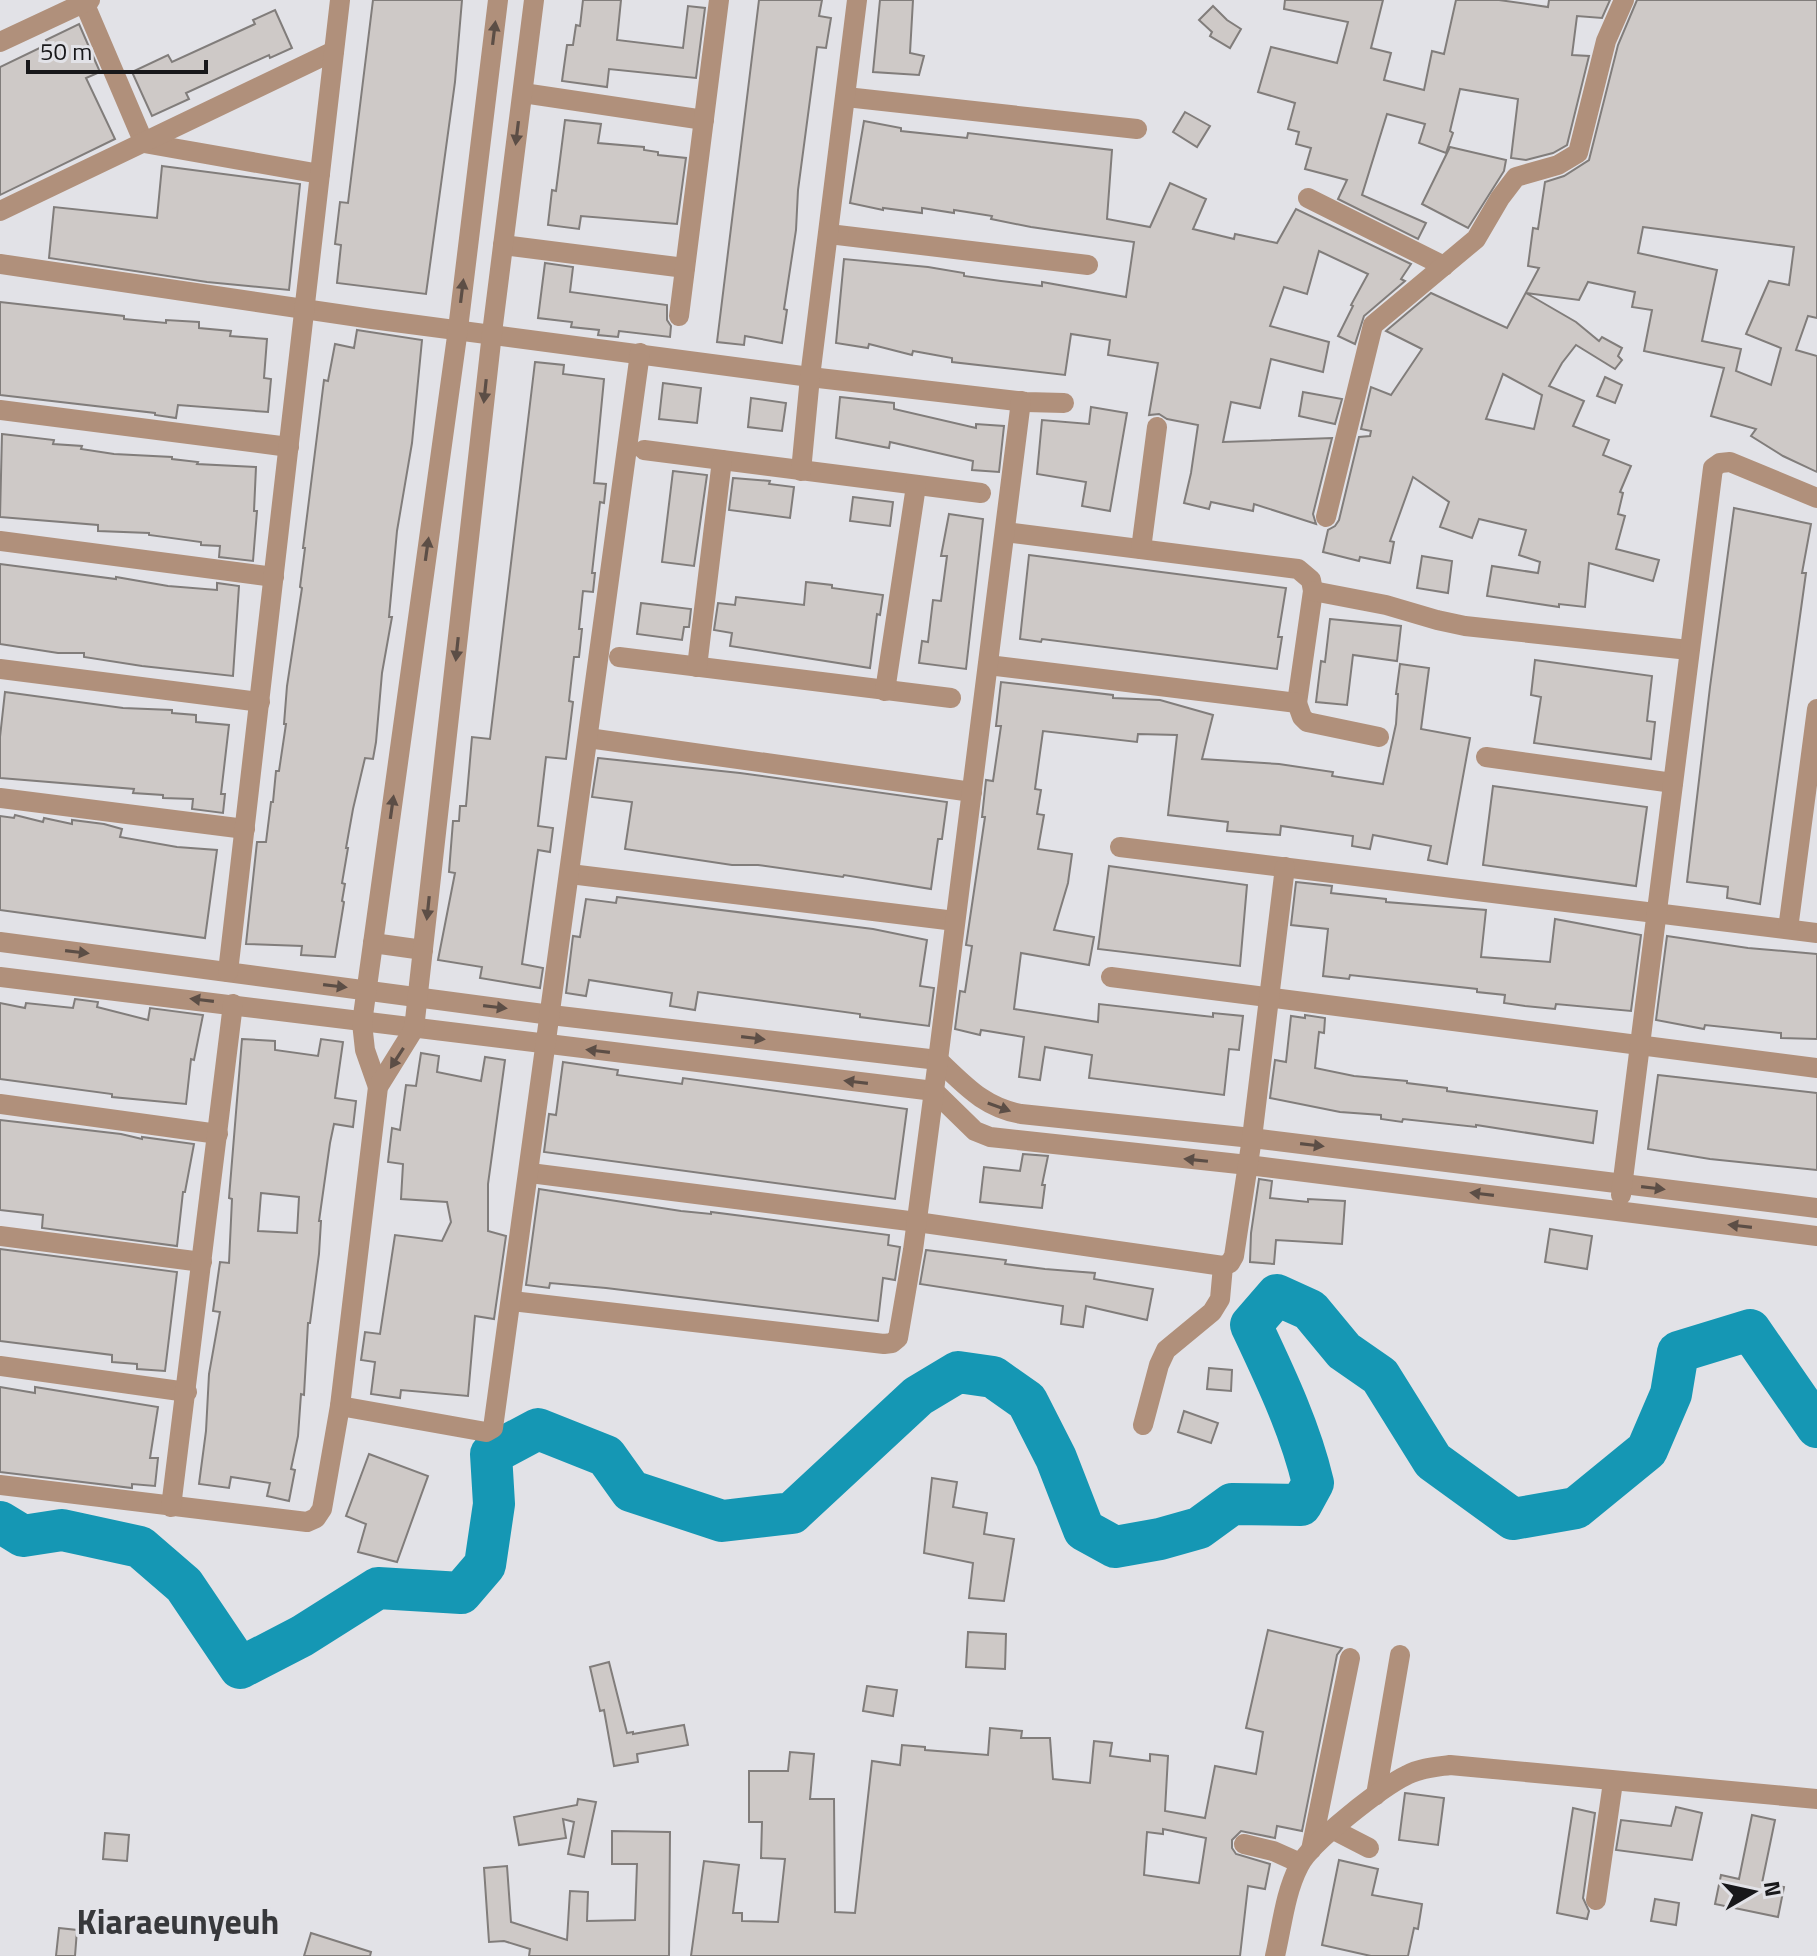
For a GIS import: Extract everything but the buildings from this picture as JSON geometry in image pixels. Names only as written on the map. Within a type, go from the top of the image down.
[{"type":"street","points":[[228,972],[340,0]]},
{"type":"street","points":[[378,1087],[365,1050],[362,1023],[458,329],[498,0]]},
{"type":"street","points":[[0,1485],[307,1522],[316,1518],[322,1509],[340,1406],[378,1087],[414,1029],[492,333],[534,0]]},
{"type":"street","points":[[679,316],[719,0]]},
{"type":"street","points":[[801,471],[857,0]]},
{"type":"street","points":[[1326,517],[1370,331],[1381,316],[1476,239],[1516,177],[1558,165],[1578,153],[1606,41],[1624,0]]},
{"type":"street","points":[[0,42],[85,1],[144,143]]},
{"type":"street","points":[[0,211],[334,51]]},
{"type":"street","points":[[523,93],[704,120]]},
{"type":"street","points":[[846,97],[1137,129]]},
{"type":"street","points":[[144,143],[320,174]]},
{"type":"street","points":[[1308,198],[1444,266]]},
{"type":"street","points":[[829,234],[1088,265]]},
{"type":"street","points":[[503,245],[685,268]]},
{"type":"street","points":[[0,264],[305,310],[810,377],[1064,403]]},
{"type":"street","points":[[340,1406],[491,1431],[530,1173],[640,353]]},
{"type":"street","points":[[512,1301],[877,1344],[892,1343],[901,1332],[1021,401]]},
{"type":"street","points":[[0,410],[289,447]]},
{"type":"street","points":[[1141,549],[1157,427]]},
{"type":"street","points":[[644,450],[981,493]]},
{"type":"street","points":[[697,667],[722,460]]},
{"type":"street","points":[[1619,1211],[1712,472],[1716,465],[1730,462],[1817,498]]},
{"type":"street","points":[[885,691],[916,486]]},
{"type":"street","points":[[1005,532],[1298,569],[1311,580],[1313,591],[1297,703],[1299,712],[1307,722],[1379,737]]},
{"type":"street","points":[[0,541],[274,577]]},
{"type":"street","points":[[1313,591],[1386,605],[1465,626],[1689,650]]},
{"type":"street","points":[[619,657],[951,698]]},
{"type":"street","points":[[988,665],[1297,703]]},
{"type":"street","points":[[0,669],[260,702]]},
{"type":"street","points":[[1788,929],[1817,709]]},
{"type":"street","points":[[588,738],[972,792]]},
{"type":"street","points":[[1486,757],[1673,783]]},
{"type":"street","points":[[0,798],[245,829]]},
{"type":"street","points":[[1120,847],[1817,933]]},
{"type":"street","points":[[530,1173],[917,1222],[1223,1266],[1230,1263],[1234,1256],[1252,1138],[1285,867]]},
{"type":"street","points":[[570,874],[955,921]]},
{"type":"street","points":[[0,942],[551,1015],[938,1060],[977,1096],[1000,1110],[1817,1208]]},
{"type":"street","points":[[373,943],[423,950]]},
{"type":"street","points":[[0,977],[934,1091],[975,1131],[990,1137],[1248,1165],[1817,1236]]},
{"type":"street","points":[[1111,977],[1817,1068]]},
{"type":"street","points":[[171,1507],[233,1004]]},
{"type":"street","points":[[0,1104],[218,1134]]},
{"type":"street","points":[[0,1236],[202,1262]]},
{"type":"street","points":[[1143,1425],[1166,1350],[1212,1312],[1220,1299],[1223,1266]]},
{"type":"street","points":[[0,1366],[187,1392]]},
{"type":"street","points":[[1376,1795],[1400,1655]]},
{"type":"street","points":[[1275,1956],[1291,1884],[1305,1856],[1350,1658]]},
{"type":"street","points":[[1305,1856],[1376,1795],[1407,1775],[1426,1768],[1450,1765],[1817,1799]]},
{"type":"street","points":[[1596,1900],[1613,1782]]},
{"type":"street","points":[[1334,1830],[1369,1848]]},
{"type":"street","points":[[1244,1844],[1305,1856]]},
{"type":"waterway","points":[[0,1522],[23,1536],[62,1530],[140,1547],[184,1585],[240,1668],[302,1636],[378,1588],[461,1593],[485,1565],[494,1504],[491,1454],[538,1429],[606,1456],[631,1491],[722,1521],[792,1513],[918,1396],[958,1372],[993,1377],[1027,1401],[1056,1458],[1084,1530],[1115,1547],[1199,1528],[1232,1504],[1301,1505],[1313,1483],[1308,1463],[1286,1402],[1251,1325],[1277,1295],[1310,1310],[1344,1351],[1380,1376],[1433,1461],[1513,1519],[1576,1508],[1647,1450],[1671,1394],[1678,1352],[1750,1330],[1817,1427]]},
{"type":"district","name":"Kiaraeunyeuh","points":[[178,1921]]}]
